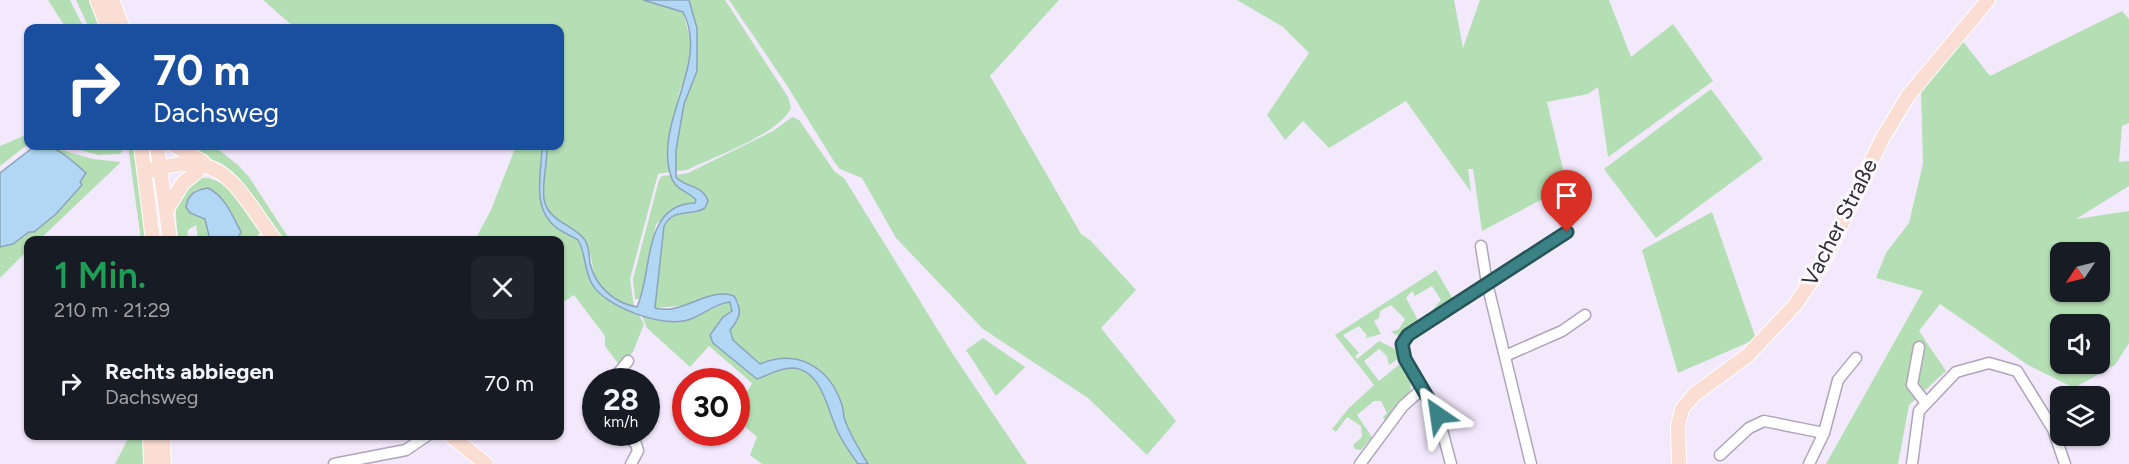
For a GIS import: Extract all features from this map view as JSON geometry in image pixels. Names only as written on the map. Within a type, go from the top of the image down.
[{"type":"main road","points":[[97,0],[106,24]]},
{"type":"main road","points":[[112,0],[121,24]]},
{"type":"main road","name":"Vacher Straße","points":[[1679,464],[1678,426],[1682,409],[1695,394],[1748,355],[1795,305],[1822,262],[1877,148],[1908,96],[1988,0]]},
{"type":"main road","points":[[142,150],[153,236]]},
{"type":"main road","points":[[158,150],[170,236]]},
{"type":"main road","points":[[182,150],[210,165],[234,184],[272,236]]},
{"type":"main road","points":[[146,172],[210,165]]},
{"type":"main road","points":[[162,170],[218,176],[234,184]]},
{"type":"main road","points":[[167,209],[183,183],[197,172]]},
{"type":"main road","points":[[150,440],[151,464]]},
{"type":"main road","points":[[164,440],[164,464]]},
{"type":"main road","points":[[456,440],[486,464]]},
{"type":"street","points":[[1450,464],[1438,415],[1405,359],[1402,344],[1408,335],[1567,232]]},
{"type":"street","points":[[1481,246],[1487,284],[1531,464]]},
{"type":"street","points":[[1505,356],[1562,331],[1585,315]]},
{"type":"street","points":[[1919,347],[1912,385],[1926,403]]},
{"type":"street","points":[[1809,464],[1824,433],[1838,380],[1856,358]]},
{"type":"street","points":[[622,368],[628,361]]},
{"type":"street","points":[[1912,464],[1919,411],[1956,372],[1989,363],[2017,371],[2053,429],[2065,464]]},
{"type":"street","points":[[1360,464],[1403,406],[1422,389]]},
{"type":"street","points":[[1720,455],[1749,429],[1764,421],[1824,433]]},
{"type":"street","points":[[334,464],[406,450],[421,440]]},
{"type":"street","points":[[631,464],[638,451],[637,446]]},
{"type":"green space","points":[[48,0],[70,0],[82,24],[63,24]]},
{"type":"green space","points":[[76,0],[90,0],[100,24],[87,24]]},
{"type":"green space","points":[[263,0],[643,0],[683,12],[691,42],[690,66],[679,93],[668,153],[671,172],[658,174],[630,279],[634,307],[615,299],[599,285],[584,243],[553,215],[545,201],[547,150],[564,150],[564,24],[290,24]]},
{"type":"green space","points":[[689,0],[725,0],[788,97],[791,108],[784,118],[760,136],[687,170],[676,171],[676,150],[684,104],[697,71],[697,28]]},
{"type":"green space","points":[[729,0],[1059,0],[990,76],[1081,234],[1091,241],[1136,290],[1101,328],[1176,421],[1147,455],[1088,398],[983,329],[896,238],[862,178],[840,169],[835,163],[786,84]]},
{"type":"green space","points":[[1237,0],[1454,0],[1463,48],[1480,0],[1609,0],[1631,57],[1673,24],[1713,81],[1608,157],[1598,87],[1588,94],[1547,102],[1567,186],[1482,231],[1473,169],[1468,169],[1471,192],[1406,101],[1329,148],[1303,121],[1285,140],[1267,115],[1309,53],[1283,27]]},
{"type":"green space","points":[[2122,11],[2129,19],[2129,123],[2122,126],[2119,162],[2129,161],[2129,186],[2076,219],[2129,211],[2129,343],[2115,365],[2110,368],[2110,314],[2050,314],[2050,374],[2099,374],[2078,386],[2070,386],[2028,365],[1940,304],[1919,331],[1946,371],[1909,405],[1898,464],[1826,464],[1923,291],[1876,278],[1886,253],[1909,223],[1923,164],[1921,88],[1961,39],[1990,76]]},
{"type":"green space","points":[[1711,89],[1763,159],[1656,238],[1604,169]]},
{"type":"green space","points":[[792,117],[799,120],[835,172],[844,178],[952,353],[1027,464],[868,464],[846,424],[837,392],[821,372],[799,360],[787,358],[774,359],[760,364],[733,340],[730,330],[738,320],[739,303],[734,296],[715,296],[690,305],[655,308],[664,227],[673,217],[705,208],[692,185],[680,182],[676,175],[688,173],[773,131]]},
{"type":"green space","points":[[24,136],[24,147],[0,166],[0,146]]},
{"type":"green space","points":[[55,150],[93,159],[121,162],[43,236],[24,236],[24,254],[0,278],[0,247],[22,236],[47,217],[86,174],[70,158]]},
{"type":"green space","points":[[81,150],[123,150],[120,154],[98,155]]},
{"type":"green space","points":[[129,150],[138,150],[148,236],[140,236]]},
{"type":"green space","points":[[190,150],[219,150],[238,165],[249,177],[287,236],[277,236],[234,175],[222,164]]},
{"type":"green space","points":[[514,150],[542,150],[541,189],[546,210],[552,220],[578,240],[593,286],[618,306],[639,315],[644,324],[633,352],[620,366],[605,346],[605,336],[574,295],[564,301],[564,236],[477,236],[491,210]]},
{"type":"green space","points":[[671,175],[682,190],[696,199],[695,203],[686,203],[656,224],[642,295],[639,299],[635,299],[633,279],[659,180],[662,176]]},
{"type":"green space","points":[[199,178],[219,182],[235,195],[262,230],[257,236],[239,236],[215,191],[208,188],[195,190],[190,212],[205,219],[209,236],[197,236],[196,225],[188,230],[187,236],[178,236],[176,204],[189,186]]},
{"type":"green space","points":[[1712,212],[1756,339],[1678,373],[1642,250]]},
{"type":"green space","points":[[1436,270],[1454,301],[1426,318],[1441,300],[1432,286],[1415,296],[1412,291],[1406,298],[1419,322],[1399,336],[1391,332],[1399,329],[1405,319],[1391,305],[1380,311],[1379,318],[1374,321],[1381,334],[1366,338],[1367,335],[1359,326],[1343,335],[1359,353],[1355,356],[1357,359],[1379,341],[1395,349],[1399,358],[1389,365],[1387,356],[1379,349],[1364,361],[1379,381],[1401,363],[1411,389],[1405,400],[1385,422],[1383,417],[1387,413],[1381,401],[1374,401],[1357,415],[1372,437],[1361,450],[1355,449],[1353,445],[1362,437],[1361,426],[1347,417],[1336,432],[1332,429],[1349,408],[1374,385],[1335,335]]},
{"type":"green space","points":[[730,302],[732,311],[723,317],[716,346],[744,368],[735,368],[709,346],[690,367],[647,328],[642,316],[681,321]]},
{"type":"green space","points":[[983,338],[1025,367],[996,396],[966,350]]},
{"type":"green space","points":[[788,368],[803,370],[811,376],[824,395],[842,440],[858,464],[762,464],[750,455],[757,437],[750,431],[750,387],[752,383],[750,373],[757,378]]},
{"type":"green space","points":[[127,440],[146,440],[146,464],[115,464]]},
{"type":"water","points":[[643,0],[689,0],[697,28],[697,71],[684,104],[676,150],[676,177],[702,192],[708,201],[705,208],[700,211],[673,216],[664,226],[655,308],[675,308],[715,295],[734,296],[739,314],[730,330],[733,340],[760,364],[787,358],[799,360],[821,372],[837,392],[845,421],[868,464],[858,464],[846,447],[824,395],[811,376],[803,370],[788,368],[757,379],[750,373],[750,368],[744,368],[713,343],[710,335],[723,317],[732,311],[730,302],[688,320],[677,322],[650,318],[621,308],[592,284],[578,240],[558,229],[549,221],[544,212],[540,190],[542,150],[547,150],[544,180],[546,207],[550,213],[585,240],[590,263],[601,286],[621,302],[637,307],[652,242],[658,227],[666,215],[678,206],[695,203],[696,200],[674,183],[668,158],[669,137],[690,53],[690,32],[683,12]]},
{"type":"water","points":[[30,150],[57,150],[86,173],[80,182],[82,185],[56,214],[34,232],[29,232],[13,244],[0,247],[0,173]]},
{"type":"water","points":[[208,188],[224,201],[241,232],[239,236],[209,236],[205,219],[190,213],[186,207],[188,199],[199,190]]},
{"type":"route","points":[[1438,415],[1405,359],[1402,344],[1408,335],[1567,232]]}]
